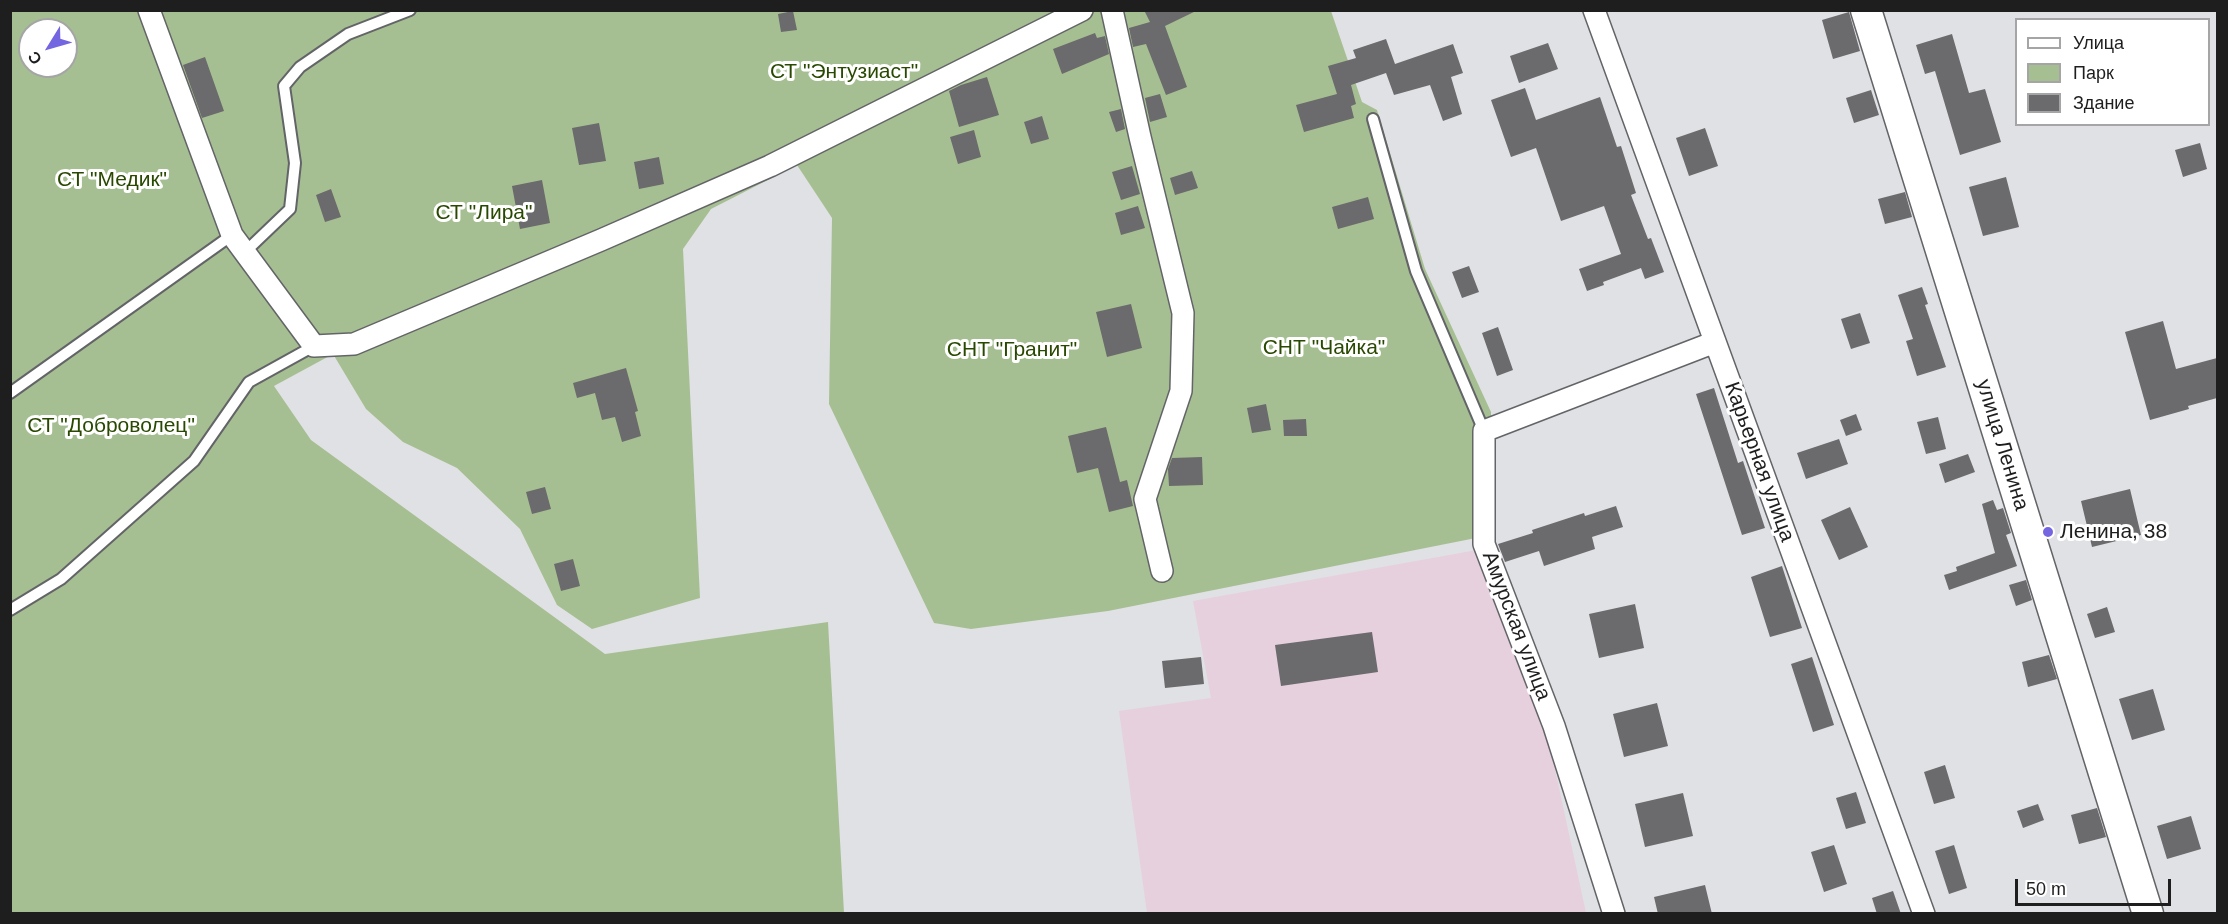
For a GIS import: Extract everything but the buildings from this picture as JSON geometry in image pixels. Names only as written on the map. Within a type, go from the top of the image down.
[{"type":"street","points":[[148,10],[238,244],[314,346],[354,344],[601,240],[770,165],[1049,22],[1082,10]]},
{"type":"street","points":[[1112,10],[1183,313],[1181,391],[1145,499],[1162,571]]},
{"type":"street","name":"Карьерная улица","points":[[1594,10],[1924,914]]},
{"type":"street","name":"улица Ленина","points":[[1866,10],[2148,914]]},
{"type":"street","points":[[1484,431],[1715,342]]},
{"type":"street","name":"Амурская улица","points":[[1484,431],[1485,544],[1554,726],[1614,914]]},
{"type":"lane","points":[[10,393],[290,208],[295,163],[284,86],[300,67],[348,34],[410,10]]},
{"type":"lane","points":[[1373,119],[1416,271],[1484,431]]},
{"type":"lane","points":[[10,610],[61,579],[194,461],[249,382],[314,346]]},
{"type":"shaded area","points":[[1477,550],[1550,746],[1586,913],[1147,913],[1119,711],[1211,698],[1193,601]]},
{"type":"green space","points":[[10,11],[1331,11],[1362,102],[1377,110],[1425,269],[1491,412],[1491,535],[1108,611],[971,629],[934,623],[829,404],[832,218],[797,165],[711,209],[683,249],[700,598],[592,629],[557,605],[520,529],[457,468],[403,442],[366,409],[333,354],[274,386],[311,440],[605,654],[828,622],[844,913],[11,913]]},
{"type":"place","name":"Ленина, 38","points":[[2048,532]]},
{"type":"park label","name":"СТ \"Энтузиаст\"","points":[[844,72]]},
{"type":"park label","name":"СТ \"Медик\"","points":[[112,180]]},
{"type":"park label","name":"СТ \"Лира\"","points":[[484,213]]},
{"type":"park label","name":"СНТ \"Чайка\"","points":[[1324,348]]},
{"type":"park label","name":"СНТ \"Гранит\"","points":[[1012,350]]},
{"type":"park label","name":"СТ \"Доброволец\"","points":[[111,426]]}]
